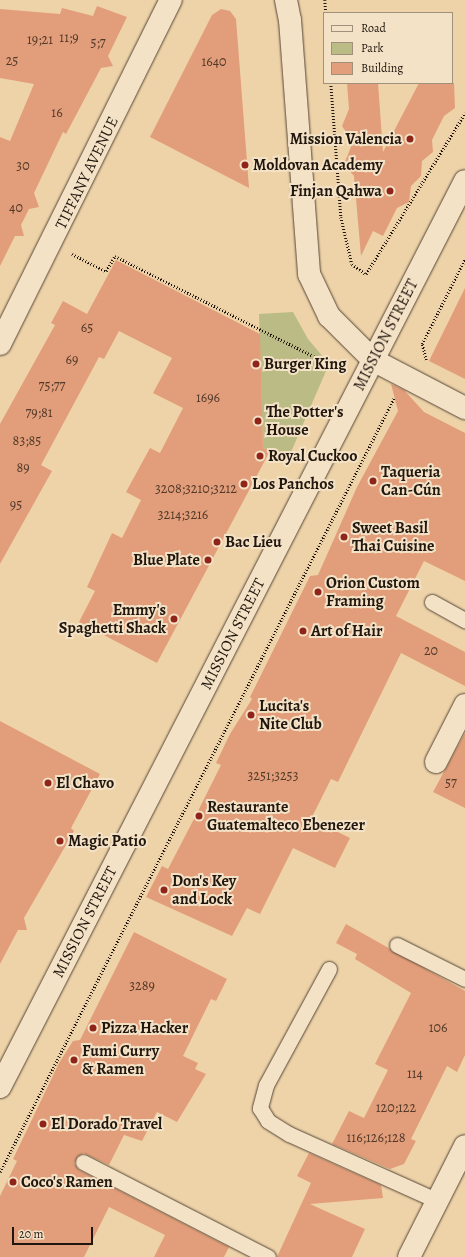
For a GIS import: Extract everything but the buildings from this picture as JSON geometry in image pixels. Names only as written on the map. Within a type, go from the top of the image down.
[{"type":"street","name":"TIFFANY AVENUE","points":[[0,344],[52,244],[171,0]]},
{"type":"street","points":[[286,0],[290,20],[309,274],[335,323],[373,360],[465,408]]},
{"type":"street","name":"MISSION STREET","points":[[0,1087],[8,1057],[373,360],[465,181]]},
{"type":"street","points":[[436,762],[465,705]]},
{"type":"street","points":[[409,1257],[465,1146]]},
{"type":"lane","points":[[432,602],[465,620]]},
{"type":"lane","points":[[397,946],[465,979]]},
{"type":"lane","points":[[329,969],[266,1085],[260,1108],[268,1121],[289,1134],[438,1201]]},
{"type":"lane","points":[[83,1162],[268,1257]]},
{"type":"path","points":[[325,0],[326,12]]},
{"type":"path","points":[[331,84],[341,217],[352,264],[366,274],[386,247],[465,113]]},
{"type":"path","points":[[52,244],[106,271],[116,256],[329,364]]},
{"type":"path","points":[[422,344],[465,259]]},
{"type":"path","points":[[0,1172],[394,397]]},
{"type":"green space","points":[[293,312],[308,339],[329,364],[288,459],[263,448],[259,314]]},
{"type":"place","name":"Mission Valencia","points":[[410,139]]},
{"type":"place","name":"Moldovan Academy","points":[[245,165]]},
{"type":"place","name":"Finjan Qahwa","points":[[390,191]]},
{"type":"place","name":"Burger King","points":[[256,364]]},
{"type":"place","name":"The Potter's House","points":[[258,421]]},
{"type":"place","name":"Royal Cuckoo","points":[[260,456]]},
{"type":"place","name":"Taqueria Can-Cún","points":[[373,481]]},
{"type":"place","name":"Los Panchos","points":[[244,484]]},
{"type":"place","name":"Sweet Basil Thai Cuisine","points":[[344,537]]},
{"type":"place","name":"Bac Lieu","points":[[217,542]]},
{"type":"place","name":"Blue Plate","points":[[208,560]]},
{"type":"place","name":"Orion Custom Framing","points":[[318,592]]},
{"type":"place","name":"Emmy's Spaghetti Shack","points":[[174,619]]},
{"type":"place","name":"Art of Hair","points":[[303,631]]},
{"type":"place","name":"Lucita's Nite Club","points":[[251,715]]},
{"type":"place","name":"El Chavo","points":[[48,783]]},
{"type":"place","name":"Restaurante Guatemalteco Ebenezer","points":[[199,816]]},
{"type":"place","name":"Magic Patio","points":[[60,841]]},
{"type":"place","name":"Don's Key and Lock","points":[[164,890]]},
{"type":"place","name":"Pizza Hacker","points":[[93,1028]]},
{"type":"place","name":"Fumi Curry & Ramen","points":[[74,1060]]},
{"type":"place","name":"El Dorado Travel","points":[[43,1124]]},
{"type":"place","name":"Coco's Ramen","points":[[13,1182]]}]
